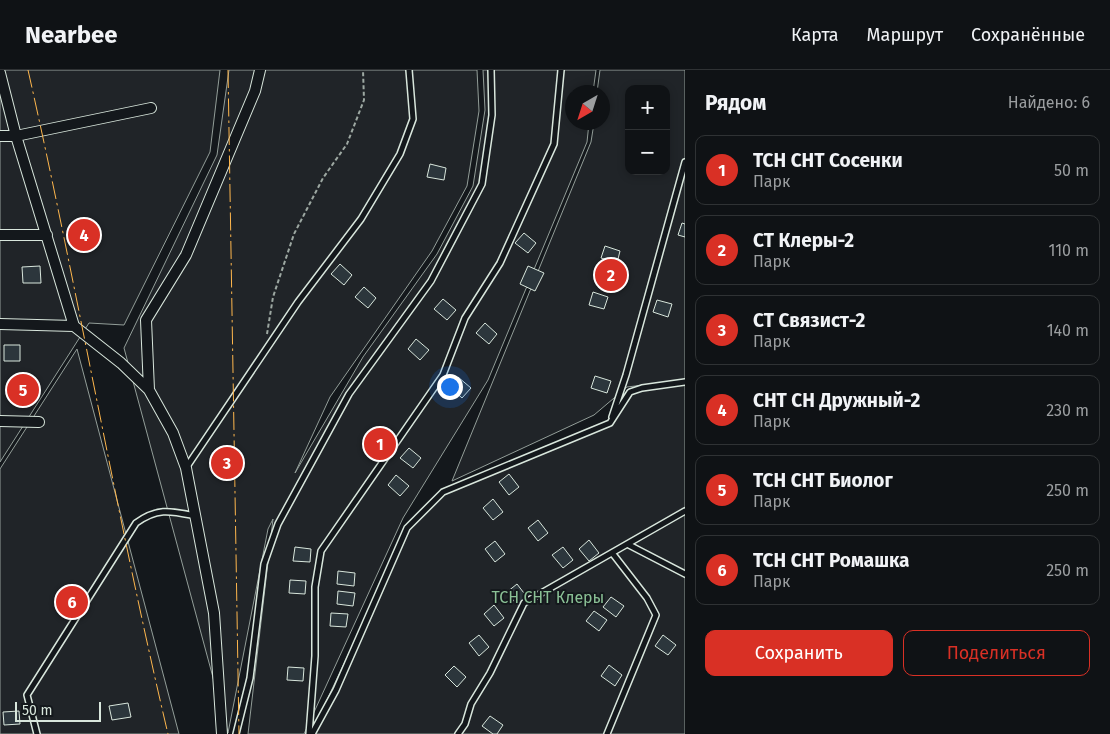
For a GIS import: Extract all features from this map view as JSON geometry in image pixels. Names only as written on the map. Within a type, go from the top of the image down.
[{"type":"street","points":[[149,390],[146,320],[186,255],[256,91],[260,70]]},
{"type":"street","points":[[0,73],[16,136],[74,326],[122,363],[149,390],[173,433],[186,468],[214,613],[222,734]]},
{"type":"street","points":[[0,136],[16,136],[151,108]]},
{"type":"street","points":[[0,235],[47,235]]},
{"type":"street","points":[[0,324],[74,326]]},
{"type":"street","points":[[0,421],[39,422]]},
{"type":"lane","points":[[186,468],[298,302],[361,219],[400,154],[413,120],[409,70]]},
{"type":"lane","points":[[236,734],[250,678],[264,564],[278,524],[349,394],[431,280],[482,184],[492,115],[491,70]]},
{"type":"lane","points":[[310,734],[315,656],[315,587],[321,551],[443,375],[465,318],[500,263],[554,144],[561,70]]},
{"type":"lane","points":[[610,423],[626,375],[685,162]]},
{"type":"lane","points":[[310,734],[336,690],[406,528],[443,492],[610,423],[630,392],[642,388],[685,382]]},
{"type":"lane","points":[[37,734],[27,695],[136,523],[149,514],[169,511],[196,516]]},
{"type":"lane","points":[[458,734],[465,724],[471,704],[490,673],[524,603],[613,554],[685,511]]},
{"type":"lane","points":[[628,545],[685,574]]},
{"type":"lane","points":[[607,734],[656,615],[647,598],[613,554]]},
{"type":"path","points":[[266,336],[272,297],[294,234],[323,178],[347,144],[364,100],[363,70]]},
{"type":"green space","points":[[0,70],[220,70],[210,152],[124,325],[89,323],[0,462]]},
{"type":"green space","points":[[229,70],[477,70],[479,111],[467,186],[432,251],[330,397],[295,473],[363,357],[437,254],[473,186],[485,110],[483,70],[596,70],[594,85],[565,85],[565,130],[588,130],[587,142],[488,380],[403,518],[304,734],[248,734],[273,519],[268,529],[228,733],[124,348],[217,155]]},
{"type":"green space","points":[[600,70],[685,70],[685,380],[627,387],[594,415],[452,481],[591,142],[593,130],[610,130],[610,85],[598,85]]},
{"type":"green space","points":[[77,349],[179,734],[0,734],[0,469]]},
{"type":"green space","name":"ТСН СНТ Клеры","points":[[685,384],[685,734],[311,734],[405,533],[443,492],[610,423],[630,392]]},
{"type":"building","points":[[430,164],[446,168],[444,180],[427,177]]},
{"type":"building","points":[[682,223],[685,224],[685,237],[678,235]]},
{"type":"building","points":[[524,233],[536,243],[528,253],[515,243]]},
{"type":"building","points":[[605,246],[620,251],[617,263],[601,258]]},
{"type":"building","points":[[340,264],[352,275],[344,285],[331,274]]},
{"type":"building","points":[[40,266],[41,283],[23,283],[22,267]]},
{"type":"building","points":[[528,266],[544,273],[535,291],[520,284]]},
{"type":"building","points":[[364,287],[376,298],[368,308],[355,297]]},
{"type":"building","points":[[593,292],[608,297],[604,309],[589,305]]},
{"type":"building","points":[[443,299],[456,310],[447,320],[434,309]]},
{"type":"building","points":[[657,300],[672,304],[668,317],[653,312]]},
{"type":"building","points":[[485,323],[497,334],[489,344],[476,333]]},
{"type":"building","points":[[416,339],[429,350],[420,360],[408,349]]},
{"type":"building","points":[[4,345],[20,345],[20,361],[4,361]]},
{"type":"building","points":[[595,376],[611,381],[607,393],[591,388]]},
{"type":"building","points":[[458,377],[471,388],[462,398],[450,387]]},
{"type":"building","points":[[376,429],[388,440],[380,450],[367,439]]},
{"type":"building","points":[[409,448],[421,458],[413,468],[400,458]]},
{"type":"building","points":[[509,474],[519,487],[509,495],[499,482]]},
{"type":"building","points":[[396,475],[409,486],[400,496],[388,485]]},
{"type":"building","points":[[493,499],[503,512],[493,520],[483,508]]},
{"type":"building","points":[[538,520],[548,533],[538,541],[528,528]]},
{"type":"building","points":[[589,540],[599,553],[589,561],[579,549]]},
{"type":"building","points":[[495,541],[505,554],[495,562],[485,549]]},
{"type":"building","points":[[295,547],[311,549],[310,562],[293,561]]},
{"type":"building","points":[[563,547],[573,560],[563,568],[552,555]]},
{"type":"building","points":[[338,571],[355,573],[354,586],[337,584]]},
{"type":"building","points":[[290,580],[306,581],[305,594],[289,593]]},
{"type":"building","points":[[517,584],[527,597],[517,605],[507,592]]},
{"type":"building","points":[[338,591],[355,593],[353,606],[337,604]]},
{"type":"building","points":[[611,597],[624,606],[616,617],[603,607]]},
{"type":"building","points":[[494,605],[504,618],[494,626],[484,614]]},
{"type":"building","points":[[594,611],[607,620],[599,631],[586,621]]},
{"type":"building","points":[[331,613],[348,614],[346,627],[330,626]]},
{"type":"building","points":[[479,635],[489,647],[479,656],[469,643]]},
{"type":"building","points":[[663,635],[676,645],[668,655],[655,646]]},
{"type":"building","points":[[609,665],[622,675],[615,686],[601,676]]},
{"type":"building","points":[[454,666],[466,677],[457,687],[445,675]]},
{"type":"building","points":[[288,667],[304,668],[303,681],[287,680]]},
{"type":"building","points":[[128,703],[131,717],[112,720],[109,706]]},
{"type":"building","points":[[19,711],[20,724],[4,725],[3,712]]},
{"type":"building","points":[[490,716],[503,725],[497,734],[493,734],[482,726]]},
{"type":"power","points":[[28,70],[64,236],[131,569],[168,734]]},
{"type":"power","points":[[228,70],[239,734]]},
{"type":"place","name":"СНТ СН Дружный-2","points":[[84,235]]},
{"type":"place","name":"СТ Клеры-2","points":[[611,275]]},
{"type":"place","name":"ТСН СНТ Биолог","points":[[23,390]]},
{"type":"place","name":"ТСН СНТ Сосенки","points":[[380,444]]},
{"type":"place","name":"СТ Связист-2","points":[[227,463]]},
{"type":"place","name":"ТСН СНТ Ромашка","points":[[72,602]]}]
